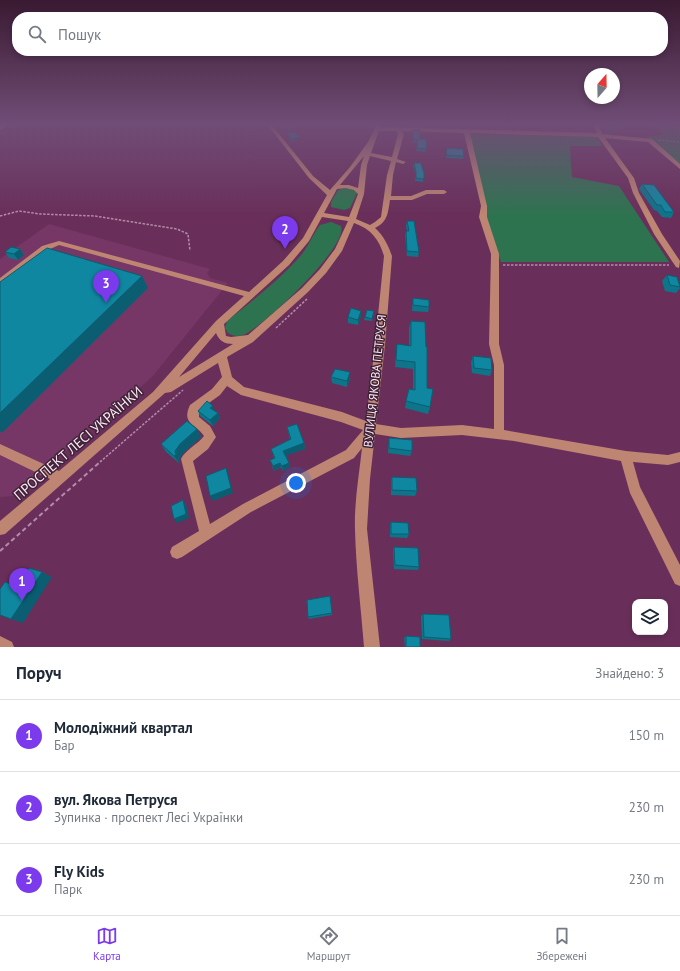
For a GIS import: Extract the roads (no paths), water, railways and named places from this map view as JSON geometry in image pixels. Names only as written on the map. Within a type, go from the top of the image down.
[{"type":"street","points":[[292,154],[311,178],[330,194]]},
{"type":"street","name":"ПРОСПЕКТ ЛЕСІ УКРАЇНКИ","points":[[0,529],[157,394],[219,322],[296,251],[306,239],[334,188],[362,154]]},
{"type":"street","name":"ПРОСПЕКТ ЛЕСІ УКРАЇНКИ","points":[[157,394],[250,339],[305,290],[323,271],[339,249],[353,220],[361,194],[363,169],[367,154]]},
{"type":"street","points":[[368,154],[403,162]]},
{"type":"street","points":[[319,214],[353,220],[371,227],[378,224],[384,217],[388,198],[390,175],[395,154]]},
{"type":"street","points":[[472,154],[484,206],[483,218],[495,254],[494,344],[499,365],[499,435]]},
{"type":"street","points":[[614,154],[631,178],[636,193],[647,215],[679,265]]},
{"type":"street","points":[[666,154],[680,167]]},
{"type":"street","points":[[334,188],[342,186],[356,188],[361,194]]},
{"type":"street","points":[[388,198],[412,198],[426,192],[444,192]]},
{"type":"street","name":"ВУЛИЦЯ ЯКОВА ПЕТРУСЯ","points":[[371,227],[379,235],[386,246],[388,256],[371,428],[364,479],[362,528],[366,592],[372,647]]},
{"type":"street","points":[[0,282],[45,248],[59,243],[250,295]]},
{"type":"street","points":[[219,322],[218,333],[221,337],[229,341],[250,339]]},
{"type":"street","points":[[222,355],[227,379],[232,385],[241,391],[342,417],[371,428],[401,433],[462,430],[514,436],[626,456],[668,460],[680,457]]},
{"type":"street","points":[[206,534],[188,459],[204,445],[210,437],[206,430],[193,419],[194,408],[216,392],[227,379]]},
{"type":"street","points":[[177,552],[247,508],[350,454],[371,428]]},
{"type":"street","points":[[0,449],[60,478]]},
{"type":"street","points":[[626,456],[634,488],[680,579]]},
{"type":"street","points":[[0,643],[7,647]]},
{"type":"place","name":"вул. Якова Петруся","points":[[285,249]]},
{"type":"place","name":"Fly Kids","points":[[106,303]]},
{"type":"place","name":"Молодіжний квартал","points":[[22,601]]}]
